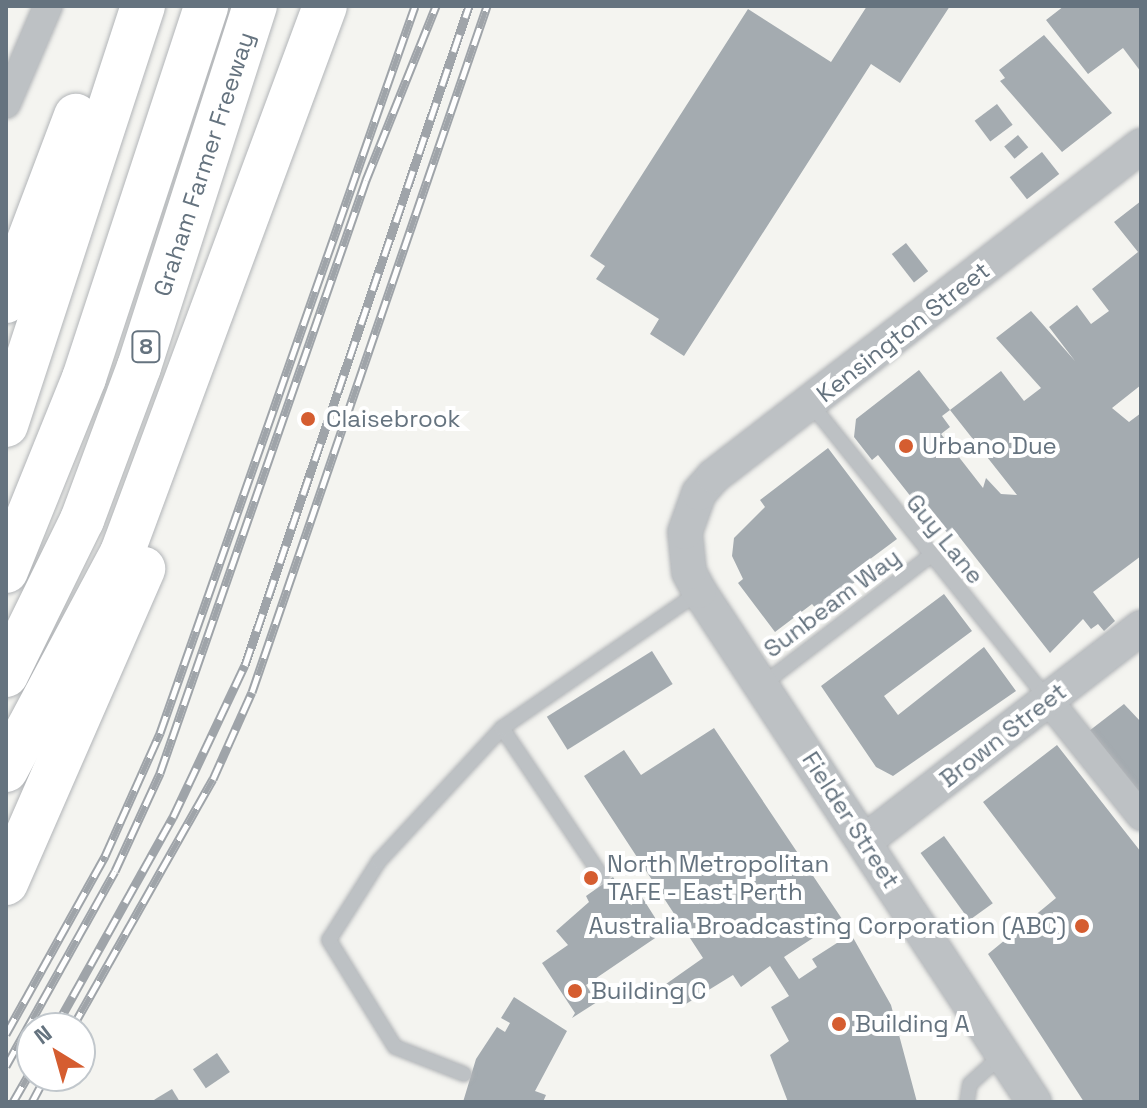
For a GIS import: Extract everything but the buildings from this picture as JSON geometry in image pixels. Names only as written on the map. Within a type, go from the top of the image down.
[{"type":"highway","points":[[6,301],[119,6]]},
{"type":"highway","points":[[6,425],[143,6]]},
{"type":"highway","name":"Graham Farmer Freeway","points":[[6,571],[84,378],[206,6]]},
{"type":"highway","name":"Graham Farmer Freeway","points":[[6,675],[82,520],[139,367],[255,6]]},
{"type":"highway","points":[[6,770],[122,553],[227,282],[325,6]]},
{"type":"highway","points":[[6,883],[145,564],[227,282]]},
{"type":"street","points":[[6,104],[48,6]]},
{"type":"street","name":"Kensington Street","points":[[685,532],[699,493],[714,476],[1141,146]]},
{"type":"street","name":"Fielder Street","points":[[685,532],[699,591],[1034,1102]]},
{"type":"street","name":"Brown Street","points":[[865,841],[1141,628]]},
{"type":"street","points":[[1048,700],[1141,816]]},
{"type":"lane","name":"Guy Lane","points":[[811,404],[929,557],[1048,700]]},
{"type":"lane","name":"Sunbeam Way","points":[[762,685],[929,557]]},
{"type":"lane","points":[[464,1074],[395,1047],[329,940],[379,861],[502,728],[699,591]]},
{"type":"lane","points":[[502,728],[602,877]]},
{"type":"lane","points":[[967,1102],[970,1084],[1003,1054]]},
{"type":"railway","points":[[6,1034],[105,856],[160,733],[415,6]]},
{"type":"railway","points":[[6,1066],[115,871],[160,773],[366,180],[436,6]]},
{"type":"railway","points":[[64,1012],[173,817],[245,665],[469,6]]},
{"type":"railway","points":[[81,1012],[213,779],[252,692],[487,6]]},
{"type":"railway","points":[[13,1102],[19,1092]]},
{"type":"railway","points":[[32,1102],[37,1092]]},
{"type":"place","name":"Claisebrook","points":[[308,419]]},
{"type":"place","name":"Urbano Due","points":[[906,446]]},
{"type":"place","name":"North Metropolitan TAFE - East Perth","points":[[591,878]]},
{"type":"place","name":"Australia Broadcasting Corporation (ABC)","points":[[1082,926]]},
{"type":"place","name":"Building C","points":[[575,991]]},
{"type":"place","name":"Building A","points":[[839,1024]]}]
